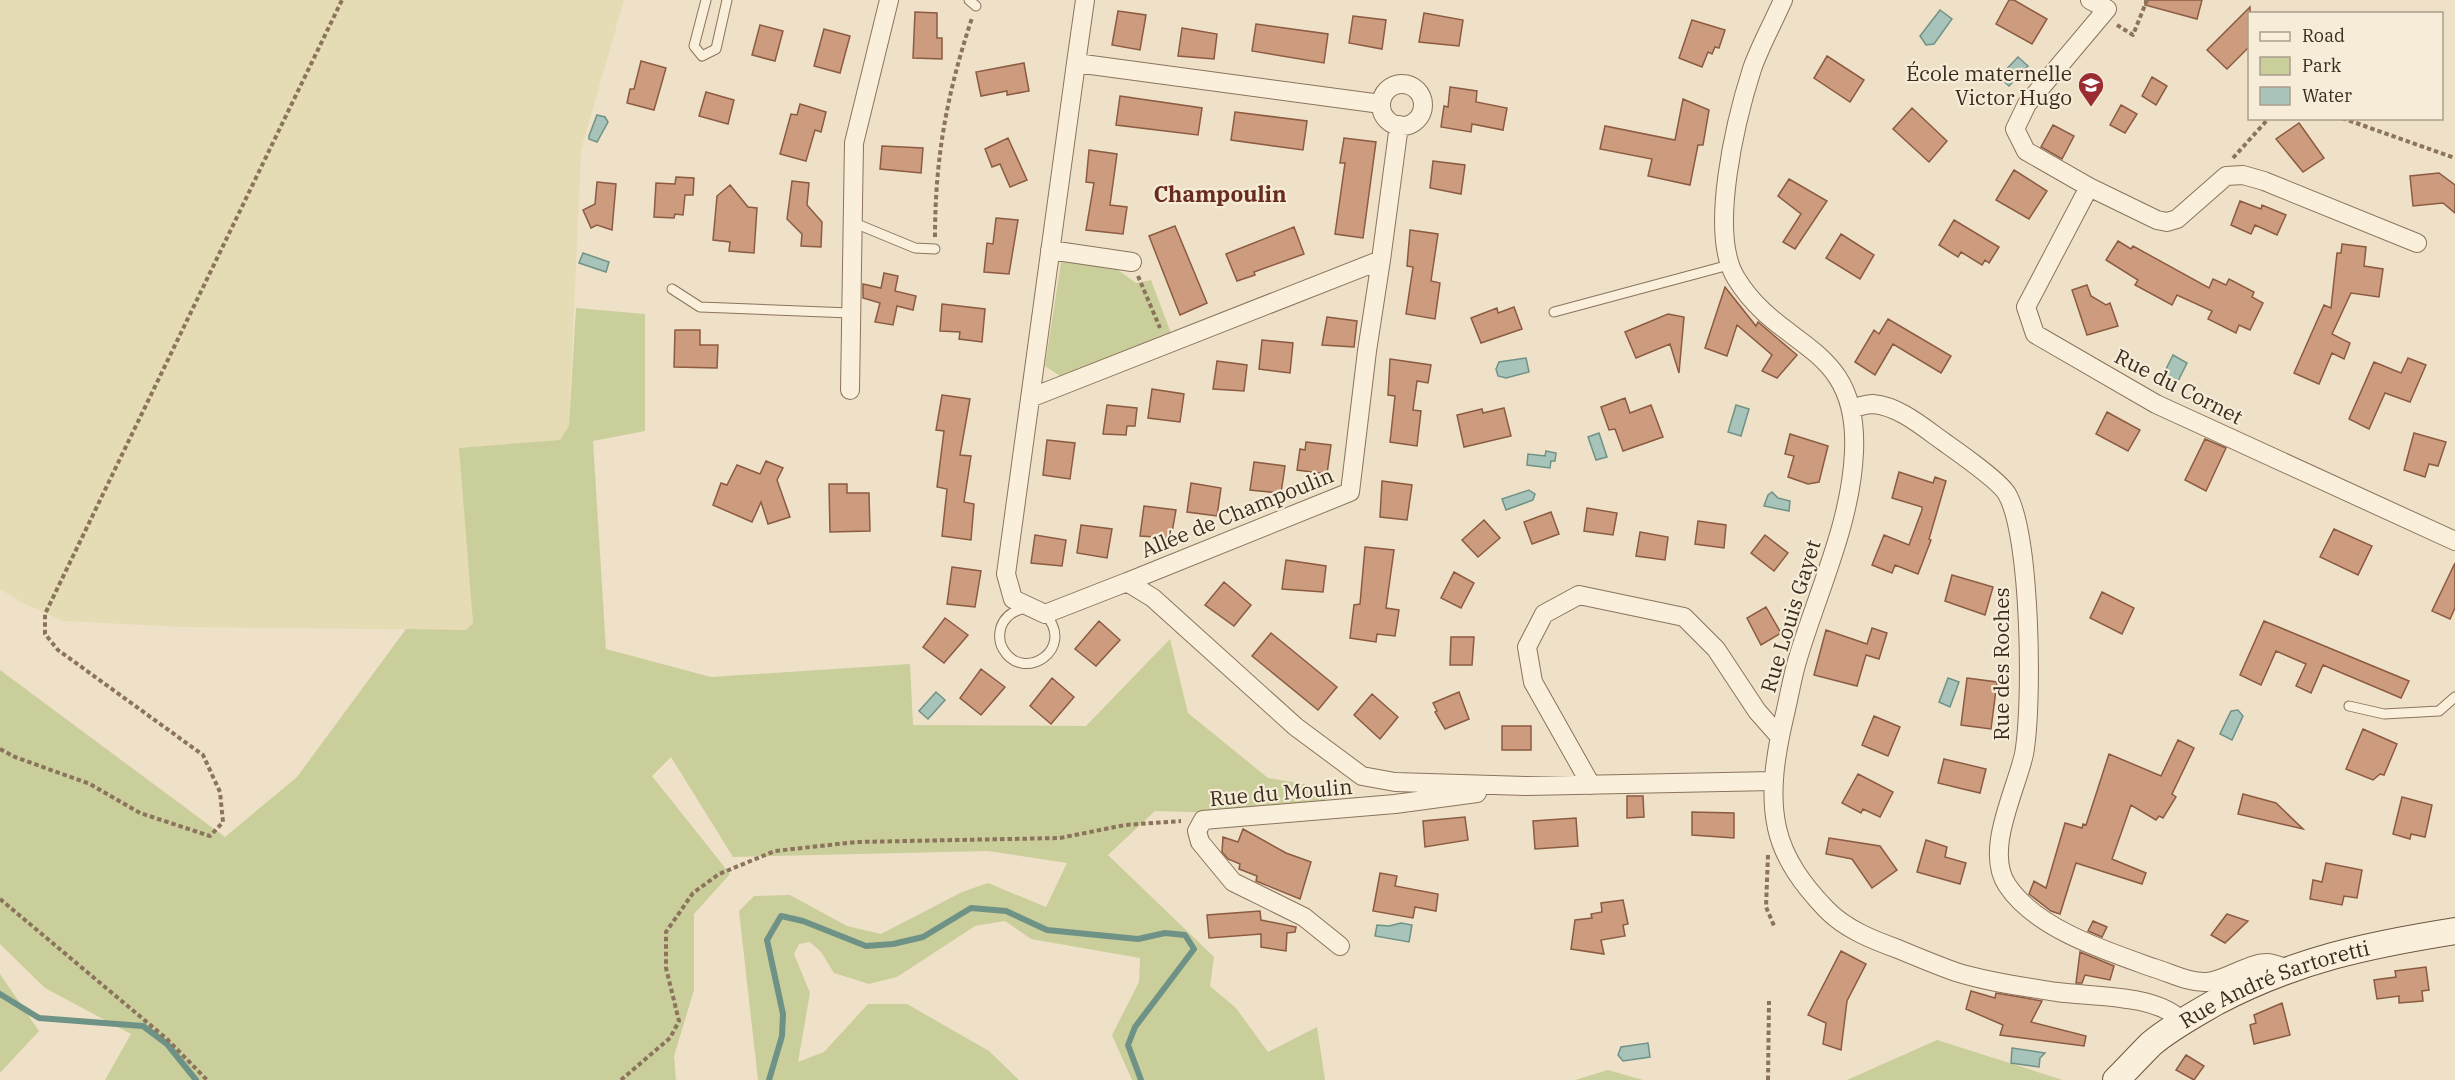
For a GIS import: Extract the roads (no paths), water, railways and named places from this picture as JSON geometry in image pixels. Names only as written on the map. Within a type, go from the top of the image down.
[{"type":"street","points":[[850,390],[854,143],[889,0]]},
{"type":"street","points":[[1037,611],[1014,599],[1006,574],[1085,0]]},
{"type":"street","name":"Rue Louis Gayet","points":[[1783,0],[1753,66],[1737,127],[1723,225],[1729,265],[1736,279],[1764,311],[1820,354],[1842,383],[1851,409],[1854,457],[1831,565],[1798,659],[1780,737],[1773,781],[1777,827],[1793,869],[1829,912],[1852,929],[1959,973],[2056,991],[2158,1005],[2182,1021]]},
{"type":"street","points":[[2090,0],[2107,9],[2027,104],[2015,129],[2026,151],[2089,187],[2157,220],[2168,222],[2182,216],[2226,176],[2243,175],[2264,181],[2417,243]]},
{"type":"street","points":[[1076,63],[1381,104]]},
{"type":"street","points":[[1399,84],[1413,87],[1418,92],[1423,105],[1422,112],[1413,123],[1399,125],[1388,120],[1381,104],[1386,91],[1399,84]]},
{"type":"street","name":"Allée de Champoulin","points":[[1037,611],[1127,582],[1350,492],[1367,351],[1399,125]]},
{"type":"street","name":"Rue du Cornet","points":[[2089,187],[2026,307],[2035,333],[2156,404],[2455,541]]},
{"type":"street","points":[[1050,250],[1132,262]]},
{"type":"street","points":[[1030,398],[1381,260]]},
{"type":"street","name":"Rue des Roches","points":[[1851,409],[1872,404],[1896,411],[1956,450],[2007,492],[2016,520],[2027,613],[2028,722],[2024,755],[1998,845],[1998,862],[2007,885],[2022,903],[2093,947],[2192,981],[2217,980],[2266,963],[2289,969]]},
{"type":"street","name":"Allée de Champoulin","points":[[1127,582],[1153,598],[1296,727],[1362,776]]},
{"type":"street","points":[[1592,784],[1533,682],[1527,647],[1545,615],[1579,595],[1684,617],[1716,649],[1757,711],[1780,737]]},
{"type":"street","name":"Rue du Moulin","points":[[1362,776],[1395,782],[1526,786],[1773,781]]},
{"type":"street","name":"Rue du Moulin","points":[[1340,946],[1304,917],[1233,882],[1200,842],[1197,831],[1203,820],[1395,804],[1526,786]]},
{"type":"street","name":"Rue André Sartoretti","points":[[2116,1080],[2152,1043],[2182,1021],[2238,991],[2289,969],[2371,944],[2455,931]]},
{"type":"lane","points":[[706,0],[693,46],[702,56],[716,49],[727,0]]},
{"type":"lane","points":[[852,222],[915,248],[935,249]]},
{"type":"lane","points":[[1554,312],[1729,265]]},
{"type":"lane","points":[[672,289],[700,307],[850,313]]},
{"type":"lane","points":[[1037,611],[1055,630],[1053,648],[1041,661],[1032,664],[1014,661],[1002,647],[1000,628],[1011,614],[1037,611]]},
{"type":"lane","points":[[2349,706],[2384,714],[2439,711],[2455,697]]},
{"type":"water","points":[[1940,10],[1952,19],[1934,44],[1926,45],[1920,36]]},
{"type":"water","points":[[2018,57],[2028,66],[2009,86],[1999,77]]},
{"type":"water","points":[[597,115],[605,117],[608,122],[597,142],[589,139],[589,136]]},
{"type":"water","points":[[583,253],[609,262],[606,272],[579,263]]},
{"type":"water","points":[[2173,355],[2187,363],[2174,389],[2160,381]]},
{"type":"water","points":[[1526,358],[1529,372],[1506,378],[1498,376],[1496,369],[1499,362]]},
{"type":"water","points":[[1736,405],[1749,409],[1741,436],[1728,432]]},
{"type":"water","points":[[1599,433],[1607,457],[1596,460],[1588,437]]},
{"type":"water","points":[[1546,451],[1556,453],[1555,461],[1551,461],[1550,468],[1527,465],[1528,454],[1545,456]]},
{"type":"water","points":[[1529,490],[1535,494],[1533,500],[1506,510],[1502,499]]},
{"type":"water","points":[[1772,492],[1778,498],[1790,501],[1789,511],[1764,506],[1768,495]]},
{"type":"water","points":[[1948,678],[1959,682],[1950,707],[1939,702]]},
{"type":"water","points":[[936,692],[945,700],[928,719],[919,711]]},
{"type":"water","points":[[2238,710],[2243,716],[2232,740],[2220,734],[2231,711]]},
{"type":"water","points":[[1401,923],[1412,925],[1409,942],[1375,936],[1377,925],[1389,926]]},
{"type":"water","points":[[1648,1043],[1650,1057],[1623,1061],[1618,1055],[1621,1047]]},
{"type":"water","points":[[2012,1048],[2045,1053],[2040,1058],[2039,1067],[2011,1063]]},
{"type":"waterway","points":[[769,1080],[782,1036],[783,1014],[767,940],[781,916],[803,921],[866,946],[893,944],[923,937],[971,908],[1006,911],[1047,930],[1138,939],[1165,933],[1185,935],[1194,949],[1135,1027],[1128,1045],[1141,1080]]},
{"type":"waterway","points":[[0,994],[39,1018],[143,1026],[167,1044],[196,1080]]},
{"type":"place","name":"École maternelle Victor Hugo","points":[[2091,108]]},
{"type":"district","name":"Champoulin","points":[[1220,193]]}]
